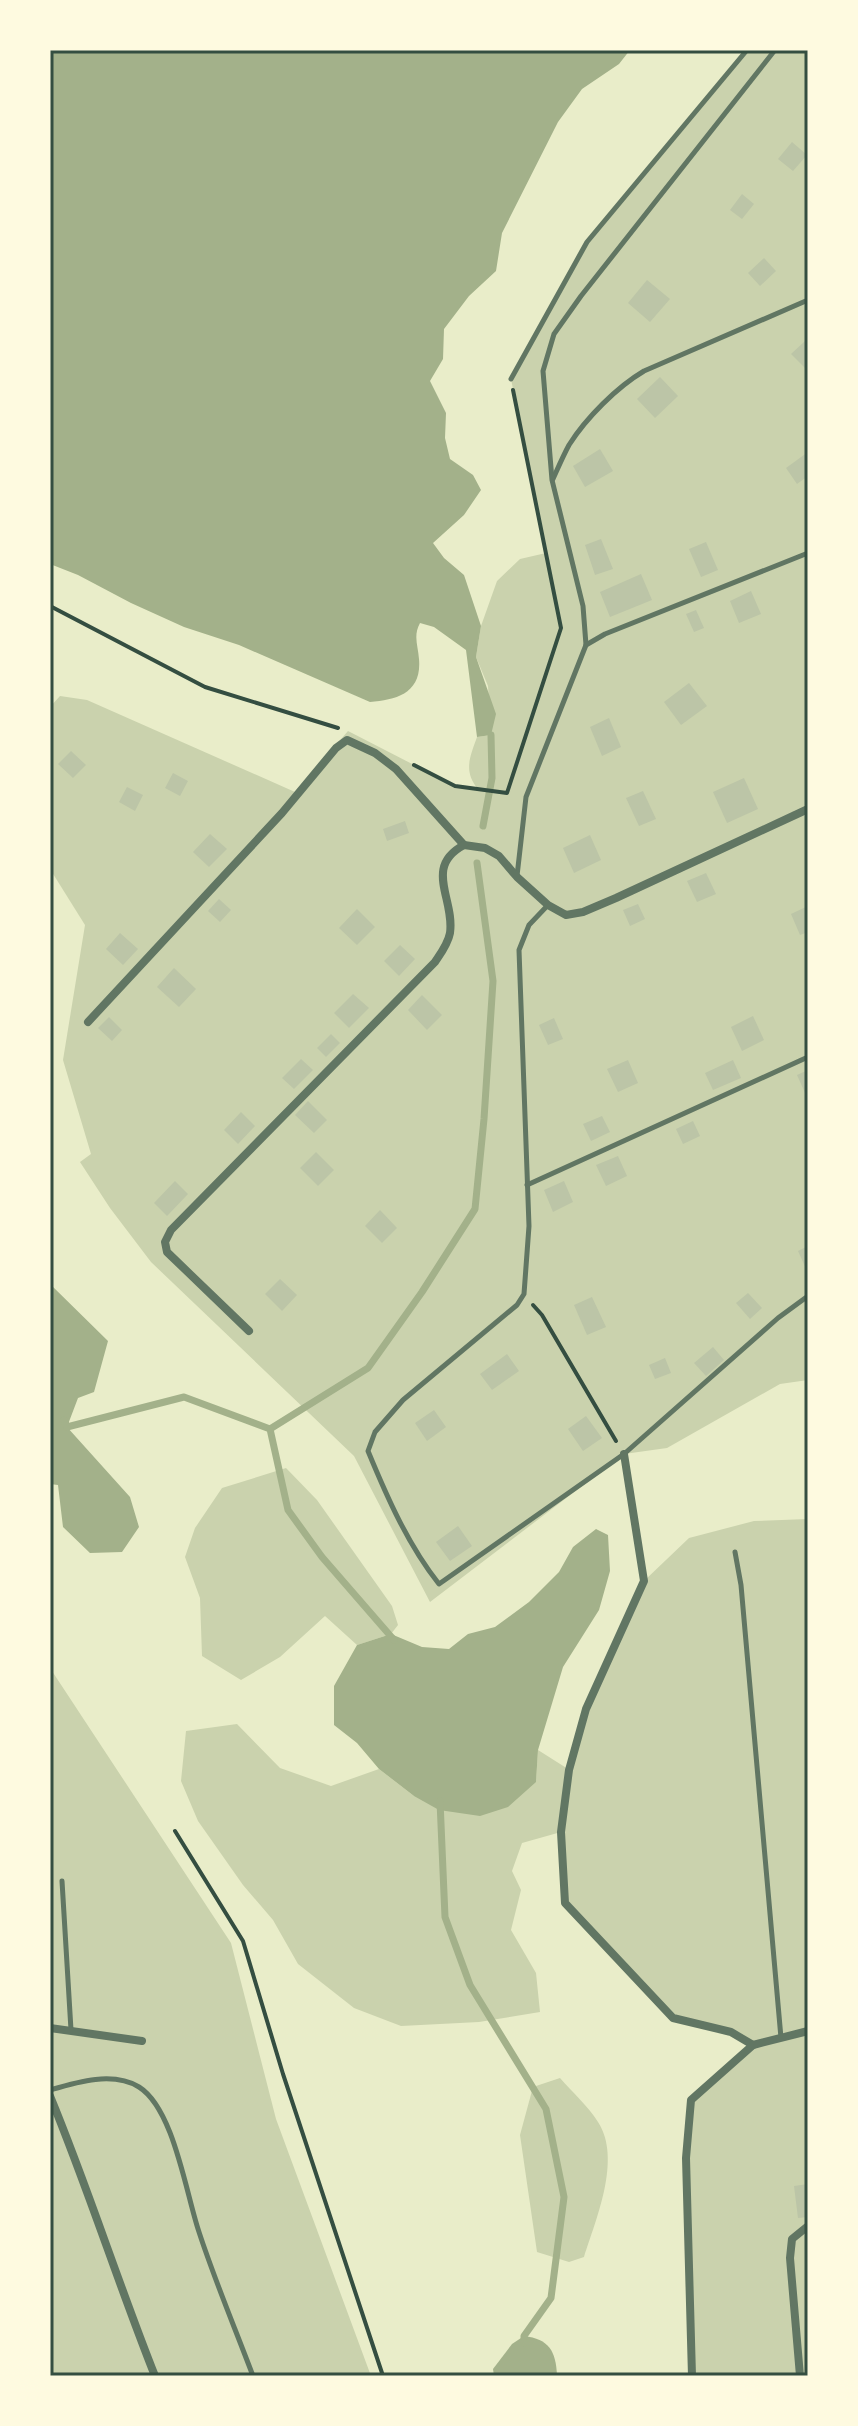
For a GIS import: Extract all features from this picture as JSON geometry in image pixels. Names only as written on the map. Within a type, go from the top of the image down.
[{"type":"street","points":[[88,1022],[282,813],[343,742],[353,742],[375,753],[396,769],[464,845]]},
{"type":"street","points":[[249,1331],[167,1252],[165,1242],[171,1230],[435,962],[445,948],[450,932],[442,876],[445,862],[453,851],[464,845],[485,848],[499,856],[548,905],[566,915],[583,912],[808,809]]},
{"type":"street","points":[[624,1454],[644,1581],[586,1709],[569,1770],[561,1832],[565,1903],[673,2018],[731,2032],[753,2045]]},
{"type":"street","points":[[50,2028],[142,2041]]},
{"type":"street","points":[[692,2376],[686,2158],[691,2100],[753,2045],[808,2031]]},
{"type":"street","points":[[50,2093],[155,2376]]},
{"type":"street","points":[[800,2376],[790,2258],[792,2239],[808,2226]]},
{"type":"lane","points":[[511,379],[587,242],[747,50]]},
{"type":"lane","points":[[517,877],[526,797],[586,645],[583,606],[552,480],[543,371],[554,334],[775,50]]},
{"type":"lane","points":[[552,480],[570,444],[628,380],[808,300]]},
{"type":"lane","points":[[586,645],[605,634],[808,553]]},
{"type":"lane","points":[[548,905],[529,925],[519,950],[529,1226],[524,1294],[517,1305],[403,1400],[375,1432],[368,1451],[425,1566],[439,1584],[624,1454],[778,1318],[808,1296]]},
{"type":"lane","points":[[527,1185],[808,1057]]},
{"type":"lane","points":[[735,1552],[741,1585],[781,2038]]},
{"type":"lane","points":[[62,1881],[71,2030]]},
{"type":"lane","points":[[50,2093],[85,2080],[110,2079],[137,2086],[154,2099],[169,2131],[198,2232],[253,2376]]},
{"type":"path","points":[[479,790],[507,793],[561,628],[511,379]]},
{"type":"path","points":[[50,606],[205,687],[348,731]]},
{"type":"path","points":[[524,1294],[542,1315],[624,1454]]},
{"type":"path","points":[[175,1831],[243,1941],[283,2074],[383,2376]]},
{"type":"shaded area","points":[[50,50],[630,50],[619,64],[582,89],[558,122],[502,233],[496,271],[469,296],[444,329],[443,359],[430,381],[446,413],[445,438],[450,459],[473,475],[481,490],[464,515],[433,543],[444,558],[464,575],[481,626],[476,657],[496,714],[491,735],[477,737],[466,650],[434,627],[420,623],[418,628],[419,671],[412,687],[398,696],[370,702],[239,645],[184,627],[50,564]]},
{"type":"shaded area","points":[[747,50],[808,50],[808,1380],[780,1384],[667,1448],[624,1454],[430,1602],[354,1456],[151,1262],[80,1162],[91,1154],[63,1060],[85,925],[50,869],[50,707],[60,696],[87,700],[295,792],[348,731],[455,786],[478,789],[469,770],[470,757],[477,737],[491,735],[488,686],[476,657],[481,626],[497,581],[520,559],[546,553],[511,379],[587,242]]},
{"type":"shaded area","points":[[50,1284],[108,1341],[94,1392],[78,1398],[67,1427],[130,1497],[139,1527],[122,1552],[90,1553],[63,1527],[58,1485],[50,1484]]},
{"type":"shaded area","points":[[286,1468],[317,1500],[392,1606],[398,1625],[391,1634],[357,1645],[325,1616],[280,1657],[241,1680],[202,1656],[200,1598],[185,1557],[195,1528],[222,1488]]},
{"type":"shaded area","points":[[808,1519],[808,2376],[692,2376],[686,2159],[691,2100],[752,2045],[731,2032],[673,2018],[565,1903],[561,1832],[522,1843],[512,1871],[521,1890],[511,1930],[536,1973],[540,2012],[479,2022],[401,2026],[354,2008],[298,1964],[273,1920],[243,1885],[198,1821],[181,1781],[186,1731],[237,1724],[280,1768],[331,1786],[379,1769],[414,1796],[536,1782],[538,1750],[568,1769],[586,1709],[644,1581],[689,1538],[754,1521]]},
{"type":"shaded area","points":[[596,1529],[608,1535],[610,1571],[599,1610],[563,1667],[538,1750],[536,1782],[508,1807],[480,1816],[439,1810],[414,1796],[379,1769],[357,1743],[334,1725],[334,1686],[357,1645],[391,1634],[422,1647],[449,1649],[468,1634],[495,1627],[529,1602],[559,1572],[573,1547]]},
{"type":"shaded area","points":[[50,1668],[231,1943],[276,2119],[371,2376],[50,2376]]},
{"type":"shaded area","points":[[560,2078],[598,2122],[608,2153],[600,2207],[584,2257],[569,2262],[537,2252],[520,2135],[533,2087]]},
{"type":"shaded area","points":[[524,2336],[540,2340],[550,2348],[557,2376],[494,2376],[493,2369],[512,2344]]},
{"type":"building","points":[[792,142],[807,155],[793,171],[778,159]]},
{"type":"building","points":[[742,194],[754,204],[742,219],[730,210]]},
{"type":"building","points":[[764,258],[776,271],[760,286],[748,273]]},
{"type":"building","points":[[647,280],[670,299],[650,322],[628,303]]},
{"type":"building","points":[[805,341],[808,344],[808,365],[805,368],[791,354]]},
{"type":"building","points":[[660,377],[678,396],[655,418],[637,399]]},
{"type":"building","points":[[600,449],[613,471],[585,487],[573,466]]},
{"type":"building","points":[[808,452],[808,476],[797,484],[786,468]]},
{"type":"building","points":[[601,539],[613,569],[595,575],[585,545]]},
{"type":"building","points":[[706,542],[718,570],[701,577],[689,549]]},
{"type":"building","points":[[641,574],[652,600],[610,617],[600,592]]},
{"type":"building","points":[[751,591],[761,614],[739,623],[730,601]]},
{"type":"building","points":[[696,610],[704,628],[694,632],[686,614]]},
{"type":"building","points":[[689,683],[707,706],[681,725],[664,702]]},
{"type":"building","points":[[609,718],[621,747],[602,756],[590,727]]},
{"type":"building","points":[[71,751],[86,765],[73,778],[58,764]]},
{"type":"building","points":[[173,773],[188,781],[180,796],[165,788]]},
{"type":"building","points":[[744,778],[758,809],[727,823],[713,792]]},
{"type":"building","points":[[127,787],[143,795],[135,811],[119,802]]},
{"type":"building","points":[[643,791],[656,819],[639,826],[626,798]]},
{"type":"building","points":[[405,821],[409,833],[387,841],[383,829]]},
{"type":"building","points":[[210,834],[227,849],[209,867],[193,852]]},
{"type":"building","points":[[590,835],[601,860],[574,873],[563,848]]},
{"type":"building","points":[[706,873],[716,894],[697,902],[687,881]]},
{"type":"building","points":[[219,899],[231,910],[220,922],[208,911]]},
{"type":"building","points":[[638,904],[645,919],[630,926],[623,910]]},
{"type":"building","points":[[808,906],[808,932],[800,935],[791,914]]},
{"type":"building","points":[[357,909],[375,927],[357,945],[339,928]]},
{"type":"building","points":[[120,933],[138,949],[123,965],[106,949]]},
{"type":"building","points":[[400,945],[415,959],[399,976],[384,961]]},
{"type":"building","points":[[174,968],[196,989],[179,1007],[157,987]]},
{"type":"building","points":[[353,994],[369,1008],[349,1028],[334,1013]]},
{"type":"building","points":[[422,995],[442,1015],[427,1030],[408,1010]]},
{"type":"building","points":[[753,1016],[764,1040],[742,1051],[731,1027]]},
{"type":"building","points":[[109,1017],[122,1030],[112,1041],[98,1028]]},
{"type":"building","points":[[554,1018],[563,1039],[548,1045],[539,1025]]},
{"type":"building","points":[[331,1034],[340,1043],[326,1057],[317,1048]]},
{"type":"building","points":[[301,1059],[313,1070],[294,1089],[282,1078]]},
{"type":"building","points":[[628,1060],[638,1083],[618,1092],[607,1069]]},
{"type":"building","points":[[733,1060],[741,1078],[713,1090],[705,1073]]},
{"type":"building","points":[[808,1070],[808,1094],[806,1095],[797,1075]]},
{"type":"building","points":[[308,1101],[327,1120],[314,1133],[295,1115]]},
{"type":"building","points":[[241,1112],[255,1126],[238,1144],[224,1130]]},
{"type":"building","points":[[602,1116],[610,1132],[591,1141],[583,1124]]},
{"type":"building","points":[[693,1121],[700,1136],[683,1144],[676,1129]]},
{"type":"building","points":[[316,1152],[334,1170],[318,1186],[300,1168]]},
{"type":"building","points":[[618,1156],[627,1176],[606,1186],[596,1165]]},
{"type":"building","points":[[175,1181],[188,1194],[167,1216],[154,1203]]},
{"type":"building","points":[[564,1181],[573,1202],[553,1212],[544,1190]]},
{"type":"building","points":[[380,1210],[397,1228],[382,1243],[365,1226]]},
{"type":"building","points":[[808,1246],[808,1273],[798,1251]]},
{"type":"building","points":[[280,1279],[297,1295],[282,1311],[265,1294]]},
{"type":"building","points":[[748,1293],[762,1308],[750,1319],[736,1303]]},
{"type":"building","points":[[592,1297],[606,1327],[587,1335],[574,1305]]},
{"type":"building","points":[[713,1347],[724,1360],[706,1376],[694,1363]]},
{"type":"building","points":[[507,1354],[519,1371],[492,1390],[480,1374]]},
{"type":"building","points":[[665,1358],[671,1373],[655,1379],[649,1365]]},
{"type":"building","points":[[434,1410],[446,1427],[427,1441],[415,1423]]},
{"type":"building","points":[[586,1416],[602,1438],[583,1451],[568,1429]]},
{"type":"building","points":[[458,1526],[472,1546],[450,1561],[436,1542]]},
{"type":"building","points":[[808,2184],[808,2217],[798,2218],[794,2186]]},
{"type":"waterway","points":[[483,826],[492,778],[491,735]]},
{"type":"waterway","points":[[270,1429],[368,1368],[475,1209],[493,981],[477,863]]},
{"type":"waterway","points":[[64,1420],[67,1427],[184,1397],[270,1429],[288,1510],[322,1557],[394,1640]]},
{"type":"waterway","points":[[440,1801],[445,1917],[470,1985],[546,2109],[564,2197],[551,2298],[524,2336],[524,2343]]}]
